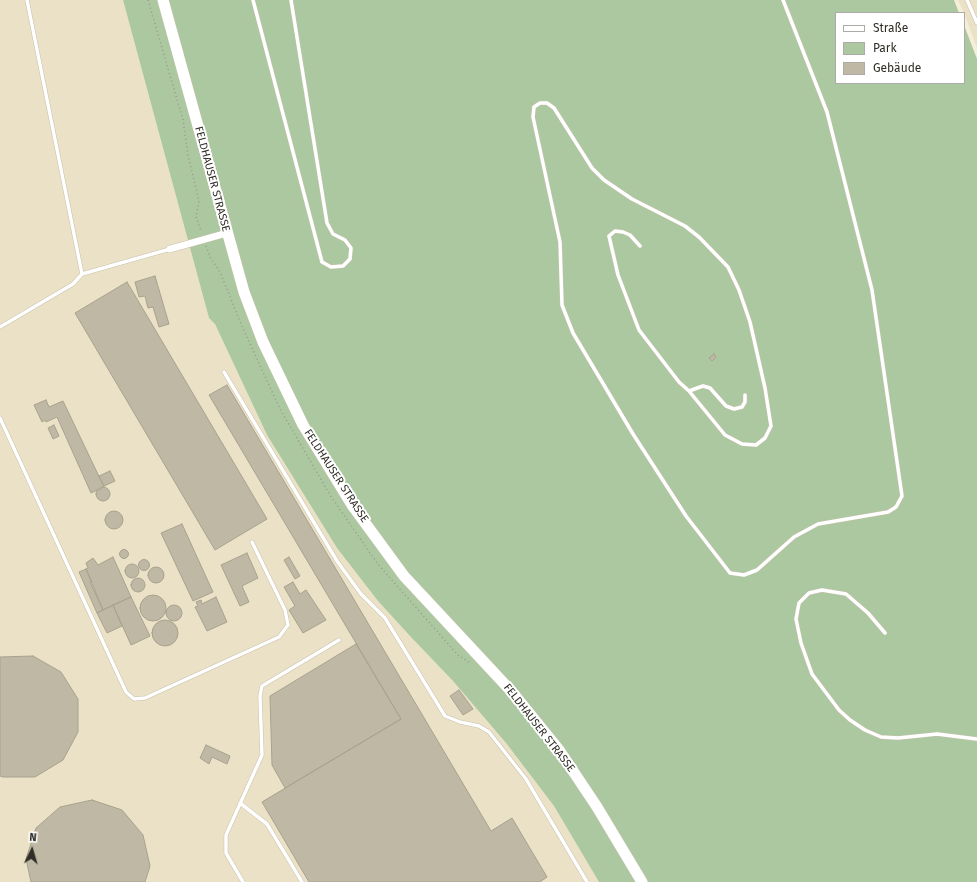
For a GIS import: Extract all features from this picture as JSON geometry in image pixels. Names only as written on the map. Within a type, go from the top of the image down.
[{"type":"street","name":"FELDHAUSER STRASSE","points":[[163,0],[244,292],[263,342],[303,425],[352,505],[404,576],[512,692],[558,750],[597,807],[642,882]]},
{"type":"street","points":[[170,249],[227,233]]},
{"type":"lane","points":[[27,0],[82,274]]},
{"type":"lane","points":[[253,0],[322,262],[331,267],[343,266],[350,259],[351,248],[345,240],[333,234],[327,223],[291,0]]},
{"type":"lane","points":[[640,246],[630,236],[623,232],[615,230],[609,236],[618,275],[639,330],[679,382],[689,391],[725,435],[742,444],[756,445],[766,438],[771,426],[765,388],[750,322],[740,290],[728,267],[704,242],[685,226],[632,199],[604,180],[592,168],[554,108],[547,103],[540,103],[534,107],[533,117],[560,242],[562,305],[573,333],[632,434],[682,510],[730,573],[744,575],[757,570],[794,537],[818,524],[888,512],[896,507],[902,496],[873,298],[827,112],[783,0]]},
{"type":"lane","points":[[968,0],[977,24]]},
{"type":"lane","points":[[0,327],[73,284],[82,274],[170,249]]},
{"type":"lane","points":[[224,372],[337,561],[361,594],[385,618],[445,716],[460,722],[478,726],[489,732],[526,779],[587,882]]},
{"type":"lane","points":[[689,391],[703,386],[710,388],[726,406],[734,409],[742,407],[745,402],[745,395]]},
{"type":"lane","points":[[0,418],[126,692],[134,699],[145,698],[279,637],[288,625],[285,610],[252,542]]},
{"type":"lane","points":[[885,632],[868,613],[846,594],[822,590],[809,593],[799,603],[796,619],[801,643],[812,674],[839,710],[850,720],[865,730],[881,737],[898,738],[936,734],[977,738]]},
{"type":"lane","points":[[243,882],[226,853],[226,835],[262,755],[260,696],[262,686],[339,640]]},
{"type":"lane","points":[[240,804],[268,824],[302,882]]},
{"type":"path","points":[[148,0],[183,120],[188,155]]},
{"type":"shaded area","points":[[0,0],[123,0],[209,318],[215,324],[267,435],[337,548],[378,601],[453,681],[506,743],[554,806],[599,882],[0,882]]},
{"type":"shaded area","points":[[958,0],[977,0],[977,48],[965,12],[964,12]]},
{"type":"green space","points":[[123,0],[954,0],[959,12],[835,12],[835,84],[965,84],[965,28],[977,59],[977,882],[599,882],[554,806],[506,743],[453,681],[378,601],[337,548],[267,435],[215,324],[209,318]]},
{"type":"building","points":[[155,276],[169,324],[159,327],[153,307],[148,308],[145,296],[139,297],[135,282]]},
{"type":"building","points":[[127,282],[267,519],[215,550],[75,313]]},
{"type":"building","points":[[714,354],[716,357],[712,361],[709,358]]},
{"type":"building","points":[[227,385],[491,831],[512,818],[547,877],[540,882],[309,882],[262,802],[401,719],[209,395]]},
{"type":"building","points":[[46,400],[49,407],[63,401],[104,487],[91,493],[57,417],[46,422],[45,420],[42,422],[34,405]]},
{"type":"building","points":[[54,425],[59,436],[53,439],[48,428]]},
{"type":"building","points":[[110,471],[115,481],[104,486],[99,476]]},
{"type":"building","points":[[100,487],[106,487],[110,491],[110,497],[106,501],[100,501],[96,497],[96,491]]},
{"type":"building","points":[[110,511],[118,511],[123,516],[121,527],[118,529],[110,529],[105,524],[105,516]]},
{"type":"building","points":[[182,524],[213,592],[193,601],[161,533]]},
{"type":"building","points":[[122,550],[126,550],[128,554],[126,558],[122,558],[120,556],[120,552]]},
{"type":"building","points":[[247,553],[258,578],[242,586],[249,602],[240,606],[221,565]]},
{"type":"building","points":[[113,557],[131,597],[103,610],[90,582],[92,582],[86,569],[88,568],[86,563],[93,558],[98,565]]},
{"type":"building","points":[[289,557],[300,576],[295,579],[284,560]]},
{"type":"building","points":[[142,560],[146,560],[148,561],[148,569],[142,570],[139,567],[139,563]]},
{"type":"building","points":[[132,564],[137,566],[139,571],[137,576],[132,578],[127,576],[125,571],[127,566]]},
{"type":"building","points":[[153,567],[159,567],[164,572],[162,581],[159,583],[153,583],[148,578],[148,572]]},
{"type":"building","points":[[86,569],[103,610],[97,613],[79,572]]},
{"type":"building","points":[[138,578],[143,580],[145,585],[143,590],[138,592],[133,590],[131,585],[133,580]]},
{"type":"building","points":[[293,582],[300,594],[306,590],[326,620],[303,633],[289,610],[295,606],[284,587]]},
{"type":"building","points":[[153,595],[162,599],[166,608],[162,617],[153,621],[144,617],[140,608],[144,599]]},
{"type":"building","points":[[131,597],[150,636],[131,645],[113,605]]},
{"type":"building","points":[[216,597],[227,622],[207,631],[195,607],[198,606],[196,602],[201,600],[202,604]]},
{"type":"building","points":[[113,605],[122,626],[107,633],[97,613]]},
{"type":"building","points":[[174,605],[180,607],[182,613],[180,619],[174,621],[168,619],[166,613],[168,607]]},
{"type":"building","points":[[165,620],[174,624],[178,633],[174,642],[165,646],[156,642],[152,633],[156,624]]},
{"type":"building","points":[[356,644],[401,719],[285,788],[272,765],[270,696]]},
{"type":"building","points":[[33,656],[61,672],[78,699],[78,732],[63,760],[35,777],[3,777],[0,776],[0,657]]},
{"type":"building","points":[[459,690],[473,709],[463,715],[450,696]]},
{"type":"building","points":[[206,745],[230,756],[227,764],[212,757],[209,764],[200,758]]},
{"type":"building","points":[[92,800],[122,810],[143,835],[150,866],[145,882],[31,882],[26,859],[36,828],[60,807]]}]
